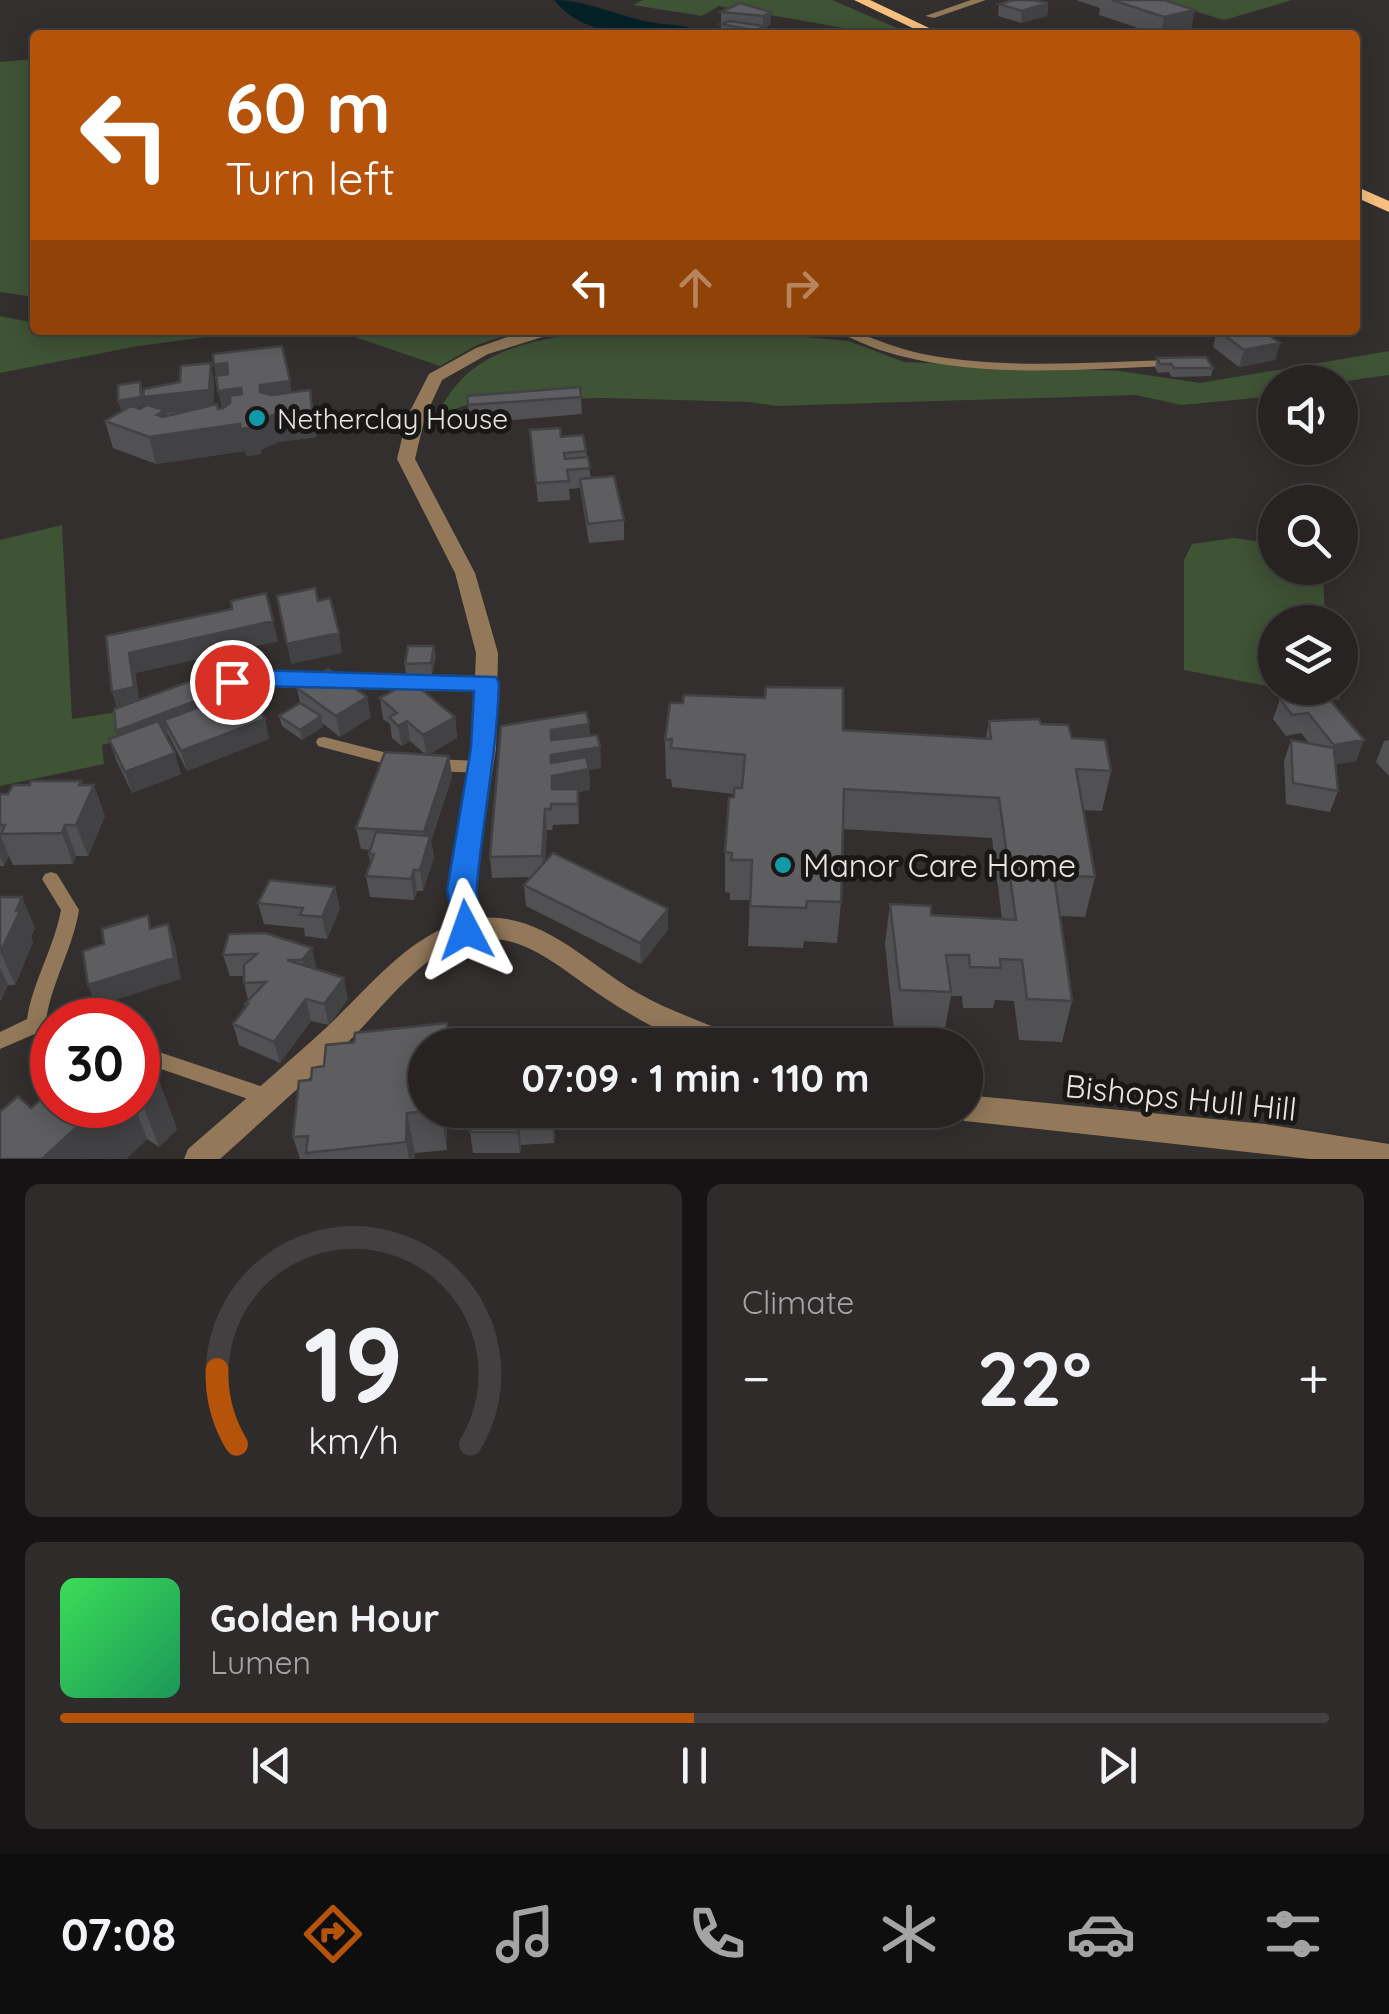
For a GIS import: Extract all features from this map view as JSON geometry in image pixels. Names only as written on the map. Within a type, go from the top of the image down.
[{"type":"main road","points":[[860,0],[927,30]]},
{"type":"main road","points":[[1360,193],[1389,207]]},
{"type":"street","points":[[930,16],[981,0]]},
{"type":"street","points":[[466,930],[461,890],[481,767],[487,652],[465,574],[406,459],[416,417],[435,377],[482,351],[527,335]]},
{"type":"street","points":[[198,1159],[396,975],[434,943],[466,930],[496,928],[521,932],[569,958],[627,1000],[689,1028]]},
{"type":"street","name":"Bishops Hull Hill","points":[[983,1110],[1265,1138],[1389,1158]]},
{"type":"lane","points":[[860,335],[897,354],[941,360],[1179,363]]},
{"type":"lane","points":[[195,692],[252,678],[487,683]]},
{"type":"lane","points":[[324,742],[384,760],[481,767]]},
{"type":"lane","points":[[40,998],[66,933],[70,910],[51,879]]},
{"type":"lane","points":[[0,1040],[30,1031]]},
{"type":"lane","points":[[160,1060],[269,1097]]},
{"type":"green space","points":[[643,0],[832,0],[901,30],[855,30],[719,6],[702,16],[633,5]]},
{"type":"green space","points":[[1157,0],[1292,0],[1224,20]]},
{"type":"green space","points":[[30,59],[30,296],[0,292],[0,62]]},
{"type":"green space","points":[[0,316],[30,322],[30,335],[221,335],[138,346],[0,373]]},
{"type":"green space","points":[[349,335],[507,335],[477,345],[440,366]]},
{"type":"green space","points":[[577,335],[783,335],[849,341],[904,362],[1120,371],[1200,383],[1258,373],[1258,398],[1182,405],[1135,395],[777,406],[604,398],[478,401],[433,417],[462,378],[483,362],[538,341]]},
{"type":"green space","points":[[1389,351],[1389,375],[1358,379],[1358,365],[1306,365]]},
{"type":"green space","points":[[62,525],[72,719],[118,712],[121,740],[102,745],[104,764],[0,786],[0,540]]},
{"type":"green space","points":[[1234,538],[1258,542],[1258,585],[1324,585],[1324,605],[1258,605],[1258,685],[1184,670],[1184,560],[1192,544]]},
{"type":"building","points":[[1014,0],[1048,3],[1022,11],[999,4]]},
{"type":"building","points":[[1112,0],[1164,0],[1195,10],[1164,17]]},
{"type":"building","points":[[740,3],[771,12],[763,16],[721,12]]},
{"type":"building","points":[[730,21],[763,26],[752,30],[721,24]]},
{"type":"building","points":[[1224,335],[1269,335],[1280,343],[1244,350]]},
{"type":"building","points":[[282,346],[290,381],[260,385],[260,392],[271,395],[310,390],[312,410],[273,415],[256,423],[256,427],[241,429],[240,424],[149,437],[105,421],[131,406],[165,410],[157,415],[163,417],[217,404],[218,409],[223,408],[230,403],[230,396],[242,394],[241,388],[218,391],[216,376],[228,374],[227,363],[214,365],[213,354]]},
{"type":"building","points":[[1206,357],[1213,368],[1174,368],[1171,364],[1160,364],[1157,358]]},
{"type":"building","points":[[211,363],[209,390],[143,397],[144,389],[180,382],[181,366]]},
{"type":"building","points":[[140,382],[141,397],[118,401],[118,385]]},
{"type":"building","points":[[580,387],[581,397],[468,405],[467,396]]},
{"type":"building","points":[[560,428],[561,437],[583,435],[586,451],[564,453],[565,459],[588,457],[590,468],[567,470],[569,481],[536,483],[530,430]]},
{"type":"building","points":[[614,476],[624,520],[588,524],[580,479]]},
{"type":"building","points":[[315,588],[318,601],[330,598],[339,633],[287,644],[277,596]]},
{"type":"building","points":[[266,593],[273,621],[129,653],[134,687],[112,692],[106,636],[232,609],[231,601]]},
{"type":"building","points":[[408,646],[434,646],[431,663],[405,664]]},
{"type":"building","points":[[328,669],[367,697],[336,716],[297,688]]},
{"type":"building","points":[[216,672],[229,672],[235,686],[116,731],[114,709]]},
{"type":"building","points":[[411,681],[455,717],[423,735],[407,721],[398,726],[389,717],[397,713],[380,698]]},
{"type":"building","points":[[243,685],[265,719],[181,751],[164,720],[226,697],[223,692]]},
{"type":"building","points":[[766,687],[843,688],[843,730],[991,739],[989,721],[1039,719],[1041,724],[1068,725],[1072,738],[1105,740],[1111,771],[1076,769],[1095,877],[1054,875],[1072,1001],[1027,999],[1022,960],[1000,959],[1001,968],[970,967],[969,955],[946,955],[951,992],[900,990],[890,904],[931,906],[931,915],[1016,920],[999,798],[844,789],[841,902],[807,901],[806,908],[750,906],[752,860],[731,860],[732,853],[725,852],[729,798],[734,797],[734,788],[742,788],[745,755],[671,748],[672,739],[665,740],[670,703],[683,703],[684,695],[765,698]]},
{"type":"building","points":[[300,703],[321,716],[300,730],[279,716]]},
{"type":"building","points":[[1284,705],[1334,705],[1364,740],[1334,745],[1308,713],[1292,715]]},
{"type":"building","points":[[586,712],[589,724],[551,730],[551,740],[597,735],[600,747],[551,755],[551,763],[586,757],[589,769],[552,776],[552,789],[578,789],[578,804],[551,804],[551,809],[545,809],[542,856],[490,857],[501,726]]},
{"type":"building","points":[[158,721],[175,753],[125,772],[109,739]]},
{"type":"building","points":[[1291,740],[1334,748],[1338,791],[1293,783]]},
{"type":"building","points":[[385,752],[449,756],[424,832],[356,828]]},
{"type":"building","points":[[31,781],[81,781],[79,785],[94,785],[76,825],[65,825],[62,833],[1,834],[5,825],[0,825],[0,794],[8,794],[13,785],[30,785]]},
{"type":"building","points":[[376,832],[430,836],[420,870],[414,870],[411,879],[366,876]]},
{"type":"building","points":[[553,853],[668,909],[640,943],[524,885]]},
{"type":"building","points":[[270,880],[335,887],[322,917],[300,915],[303,908],[258,903]]},
{"type":"building","points":[[0,897],[22,897],[16,911],[20,911],[0,953]]},
{"type":"building","points":[[148,915],[150,929],[168,924],[174,958],[88,985],[83,951],[104,944],[102,929]]},
{"type":"building","points":[[265,933],[312,948],[302,960],[287,960],[344,978],[324,1004],[306,999],[274,1042],[233,1024],[266,982],[244,983],[244,965],[257,954],[223,955],[229,934]]},
{"type":"building","points":[[447,1023],[447,1028],[408,1028],[406,1142],[306,1153],[308,1136],[293,1137],[299,1081],[311,1080],[312,1068],[324,1066],[326,1045],[354,1042],[355,1033]]},
{"type":"building","points":[[18,1096],[30,1107],[30,1128],[76,1128],[42,1159],[0,1159],[0,1112]]},
{"type":"building","points":[[471,1128],[518,1128],[517,1132],[470,1132]]},
{"type":"waterway","points":[[567,0],[607,22],[647,30]]},
{"type":"place","name":"Netherclay House","points":[[257,418]]},
{"type":"place","name":"Manor Care Home","points":[[783,865]]},
{"type":"route","points":[[232,682],[252,678],[487,683],[484,748],[461,890],[466,930]]}]
